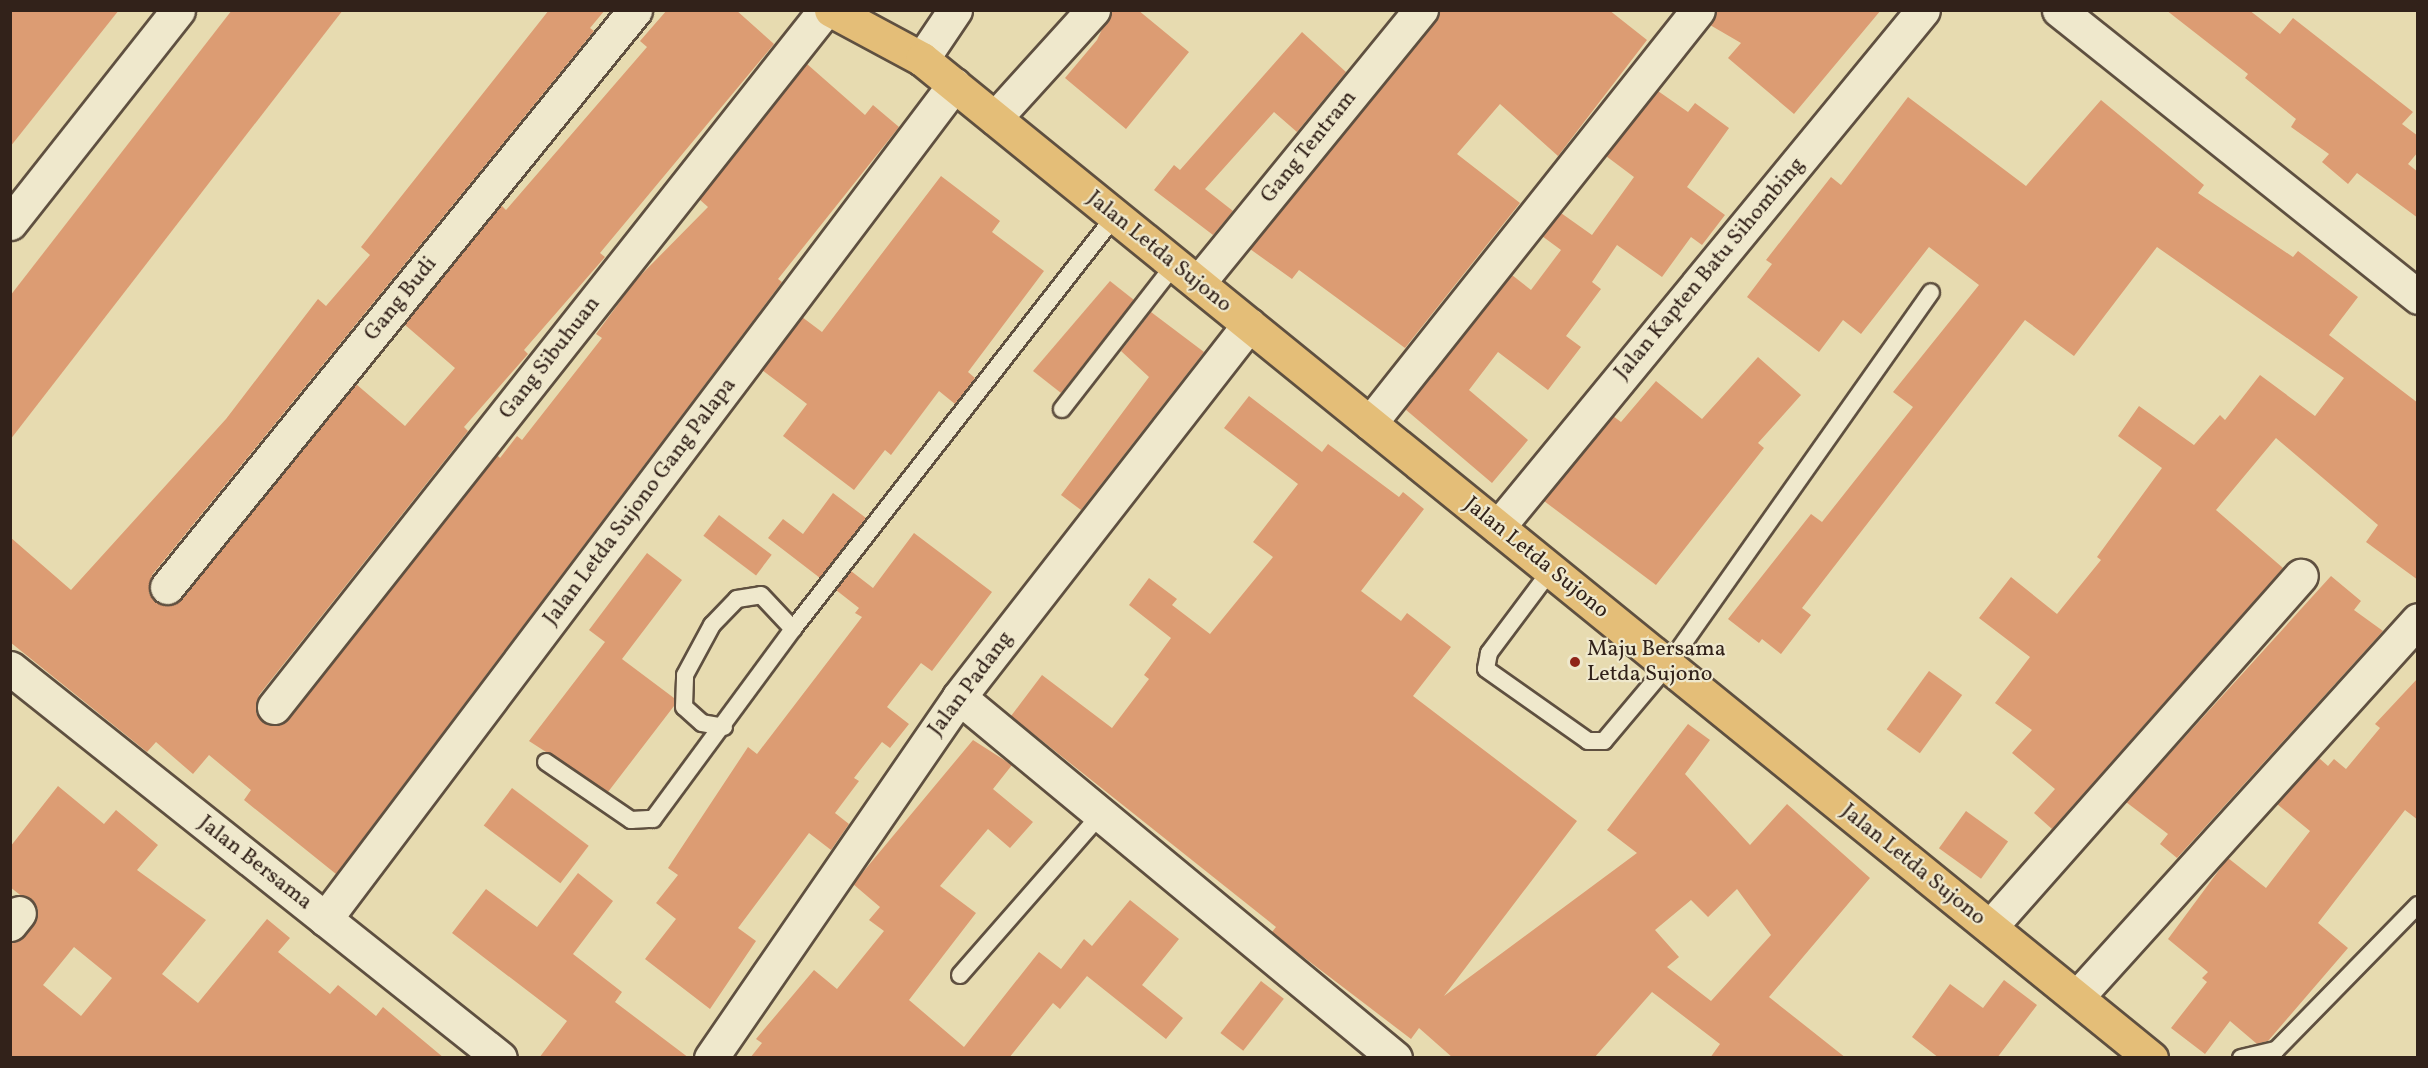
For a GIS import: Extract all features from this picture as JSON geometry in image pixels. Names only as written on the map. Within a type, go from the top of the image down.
[{"type":"highway","name":"Jalan Letda Sujono","points":[[831,10],[922,59],[2151,1058]]},
{"type":"highway","name":"Jalan Letda Sujono","points":[[882,10],[922,59]]},
{"type":"street","points":[[10,224],[178,10]]},
{"type":"street","name":"Gang Budi","points":[[166,586],[635,10]]},
{"type":"street","name":"Gang Sibuhuan","points":[[274,707],[825,10]]},
{"type":"street","points":[[922,59],[955,10]]},
{"type":"street","points":[[994,118],[1093,10]]},
{"type":"street","name":"Gang Tentram","points":[[1187,274],[1421,10]]},
{"type":"street","points":[[1370,423],[1698,10]]},
{"type":"street","name":"Jalan Kapten Batu Sihombing","points":[[1498,527],[1923,10]]},
{"type":"street","points":[[2058,10],[2418,297]]},
{"type":"street","name":"Jalan Letda Sujono Gang Palapa","points":[[325,919],[954,85]]},
{"type":"street","name":"Jalan Padang","points":[[711,1058],[959,696],[1250,325]]},
{"type":"street","points":[[1990,927],[2301,576]]},
{"type":"street","points":[[2077,998],[2418,620]]},
{"type":"street","name":"Jalan Bersama","points":[[10,668],[500,1058]]},
{"type":"street","points":[[959,696],[1395,1058]]},
{"type":"lane","points":[[546,762],[642,823],[665,807],[793,629],[1115,216]]},
{"type":"lane","points":[[1062,409],[1187,274]]},
{"type":"lane","points":[[1551,570],[1489,653],[1489,675],[1598,742],[1608,738],[1668,665],[1931,292]]},
{"type":"lane","points":[[724,727],[702,723],[684,707],[685,675],[712,625],[737,599],[761,595],[770,598],[793,629]]},
{"type":"lane","points":[[960,975],[1101,814]]},
{"type":"lane","points":[[2241,1058],[2276,1050],[2418,905]]},
{"type":"building","points":[[10,10],[119,10],[10,147]]},
{"type":"building","points":[[232,10],[343,10],[10,440],[10,296]]},
{"type":"building","points":[[549,10],[605,10],[590,28],[594,31],[152,575],[149,593],[156,602],[173,605],[182,599],[356,384],[405,426],[455,368],[404,324],[501,205],[506,210],[647,47],[640,41],[667,10],[736,10],[774,44],[600,253],[605,257],[524,350],[528,354],[464,427],[468,431],[259,695],[256,713],[271,725],[289,719],[497,455],[500,458],[517,436],[522,440],[602,338],[596,334],[636,280],[708,207],[699,199],[807,64],[865,115],[873,105],[899,127],[778,279],[782,282],[336,874],[244,800],[251,790],[209,755],[193,774],[156,742],[147,752],[10,642],[10,537],[71,590],[226,419],[318,299],[326,306],[370,255],[361,247]]},
{"type":"building","points":[[1111,10],[1138,10],[1189,52],[1126,129],[1065,78],[1097,40]]},
{"type":"building","points":[[1439,10],[1609,10],[1647,40],[1558,156],[1500,104],[1457,154],[1520,203],[1405,348],[1299,270],[1292,279],[1250,249]]},
{"type":"building","points":[[1716,10],[1881,10],[1794,114],[1728,58],[1741,43],[1710,25]]},
{"type":"building","points":[[2166,10],[2249,10],[2280,34],[2293,18],[2413,112],[2402,124],[2418,136],[2418,152],[2408,164],[2418,172],[2418,218],[2357,173],[2348,184],[2322,162],[2329,154],[2291,127],[2296,119],[2245,78],[2248,74]]},
{"type":"building","points":[[1302,32],[1346,72],[1297,132],[1274,112],[1205,189],[1233,211],[1213,235],[1154,190],[1174,165],[1180,170]]},
{"type":"building","points":[[1658,91],[1688,112],[1695,103],[1729,128],[1687,187],[1725,215],[1702,245],[1691,237],[1662,277],[1617,245],[1592,282],[1601,289],[1566,336],[1581,347],[1548,390],[1498,352],[1469,390],[1528,440],[1492,483],[1405,409],[1512,275],[1531,290],[1561,250],[1542,236],[1561,213],[1592,235],[1634,177],[1606,156]]},
{"type":"building","points":[[1908,97],[2026,186],[2101,100],[2204,185],[2198,193],[2293,257],[2298,251],[2358,297],[2329,335],[2418,403],[2418,580],[2366,542],[2378,525],[2276,438],[2216,510],[2283,568],[2052,829],[2034,813],[2055,789],[2012,753],[2032,730],[1995,703],[2030,657],[1979,618],[2011,577],[2057,614],[2101,560],[2097,557],[2162,468],[2118,436],[2139,406],[2194,445],[2220,415],[2225,420],[2260,375],[2315,416],[2344,378],[2157,247],[2074,356],[2025,320],[1802,608],[1811,615],[1781,654],[1762,639],[1759,643],[1728,619],[1811,514],[1822,522],[1913,407],[1893,392],[1979,285],[1929,247],[1861,334],[1843,320],[1819,352],[1747,297],[1772,264],[1766,260],[1831,177],[1841,185]]},
{"type":"building","points":[[941,176],[1000,221],[992,232],[1044,271],[968,372],[975,378],[955,404],[939,391],[891,455],[885,450],[854,490],[783,436],[807,404],[762,370],[802,317],[822,332]]},
{"type":"building","points":[[1110,281],[1134,300],[1061,393],[1033,371]]},
{"type":"building","points":[[1151,312],[1204,352],[1081,510],[1061,495],[1149,377],[1121,351]]},
{"type":"building","points":[[1758,357],[1801,395],[1758,443],[1764,448],[1656,585],[1544,501],[1613,416],[1621,422],[1656,381],[1702,419]]},
{"type":"building","points":[[1249,396],[1322,452],[1328,444],[1399,497],[1403,492],[1424,509],[1361,591],[1401,621],[1407,613],[1451,647],[1413,696],[1577,821],[1444,996],[1637,853],[1607,830],[1688,724],[1710,740],[1685,774],[1750,845],[1787,804],[1870,878],[1769,997],[1846,1058],[1710,1058],[1720,1044],[1652,992],[1594,1058],[1453,1058],[1419,1028],[1411,1039],[1293,949],[1272,932],[1276,927],[1011,716],[1042,675],[1112,728],[1149,679],[1144,675],[1171,638],[1129,605],[1149,578],[1177,599],[1172,605],[1210,634],[1273,557],[1253,542],[1298,484],[1224,428]],"holes":[[[1737,889],[1771,935],[1711,1001],[1667,967],[1679,957],[1655,930],[1691,900],[1708,917]]]},
{"type":"building","points":[[833,493],[866,518],[820,578],[768,538],[783,519],[803,534]]},
{"type":"building","points":[[719,515],[772,555],[756,575],[703,536]]},
{"type":"building","points":[[914,533],[992,592],[932,671],[921,663],[887,707],[909,724],[890,748],[882,742],[854,778],[859,781],[835,813],[849,824],[831,850],[809,833],[738,928],[756,941],[710,1009],[645,959],[676,919],[656,903],[678,875],[668,868],[748,747],[757,754],[862,617],[855,613],[859,608],[836,590],[851,571],[873,588]]},
{"type":"building","points":[[647,553],[682,580],[622,659],[674,698],[674,706],[608,792],[529,741],[605,642],[589,630]]},
{"type":"building","points":[[2331,576],[2361,601],[2354,610],[2383,631],[2177,858],[2160,844],[2168,834],[2126,802]]},
{"type":"building","points":[[1929,671],[1962,695],[1920,753],[1887,729]]},
{"type":"building","points":[[2418,678],[2418,820],[2405,810],[2318,923],[2348,948],[2268,1041],[2257,1044],[2230,1021],[2205,1054],[2171,1028],[2207,982],[2202,978],[2208,972],[2168,939],[2228,858],[2266,888],[2310,831],[2277,804],[2319,758],[2328,766],[2334,759],[2346,769],[2380,728],[2375,724]]},
{"type":"building","points":[[973,740],[1012,765],[993,789],[1033,822],[1010,848],[988,829],[940,886],[976,913],[909,1000],[964,1047],[1039,952],[1061,969],[1084,939],[1092,946],[1130,900],[1179,939],[1142,985],[1183,1018],[1166,1039],[1087,976],[1060,1009],[1053,1003],[1009,1058],[750,1058],[762,1043],[756,1039],[814,970],[837,989],[884,931],[869,920],[880,907],[853,884]]},
{"type":"building","points":[[58,786],[104,824],[116,810],[158,845],[137,870],[206,920],[162,974],[198,1003],[267,919],[290,938],[278,952],[330,994],[338,985],[376,1016],[383,1007],[444,1058],[10,1058],[10,943],[34,925],[38,909],[10,887],[10,847]],"holes":[[[74,947],[112,978],[81,1016],[43,985]]]},
{"type":"building","points":[[512,788],[589,846],[560,883],[484,826]]},
{"type":"building","points":[[1966,811],[2008,842],[1981,879],[1939,848]]},
{"type":"building","points":[[578,873],[613,901],[573,954],[622,992],[615,1002],[689,1058],[539,1058],[567,1021],[452,933],[486,889],[537,927]]},
{"type":"building","points":[[2004,980],[2037,1005],[1997,1058],[1939,1058],[1912,1037],[1950,984],[1983,1008]]},
{"type":"building","points":[[1261,981],[1284,999],[1243,1051],[1220,1033]]},
{"type":"place","name":"Maju Bersama Letda Sujono","points":[[1575,662]]}]
